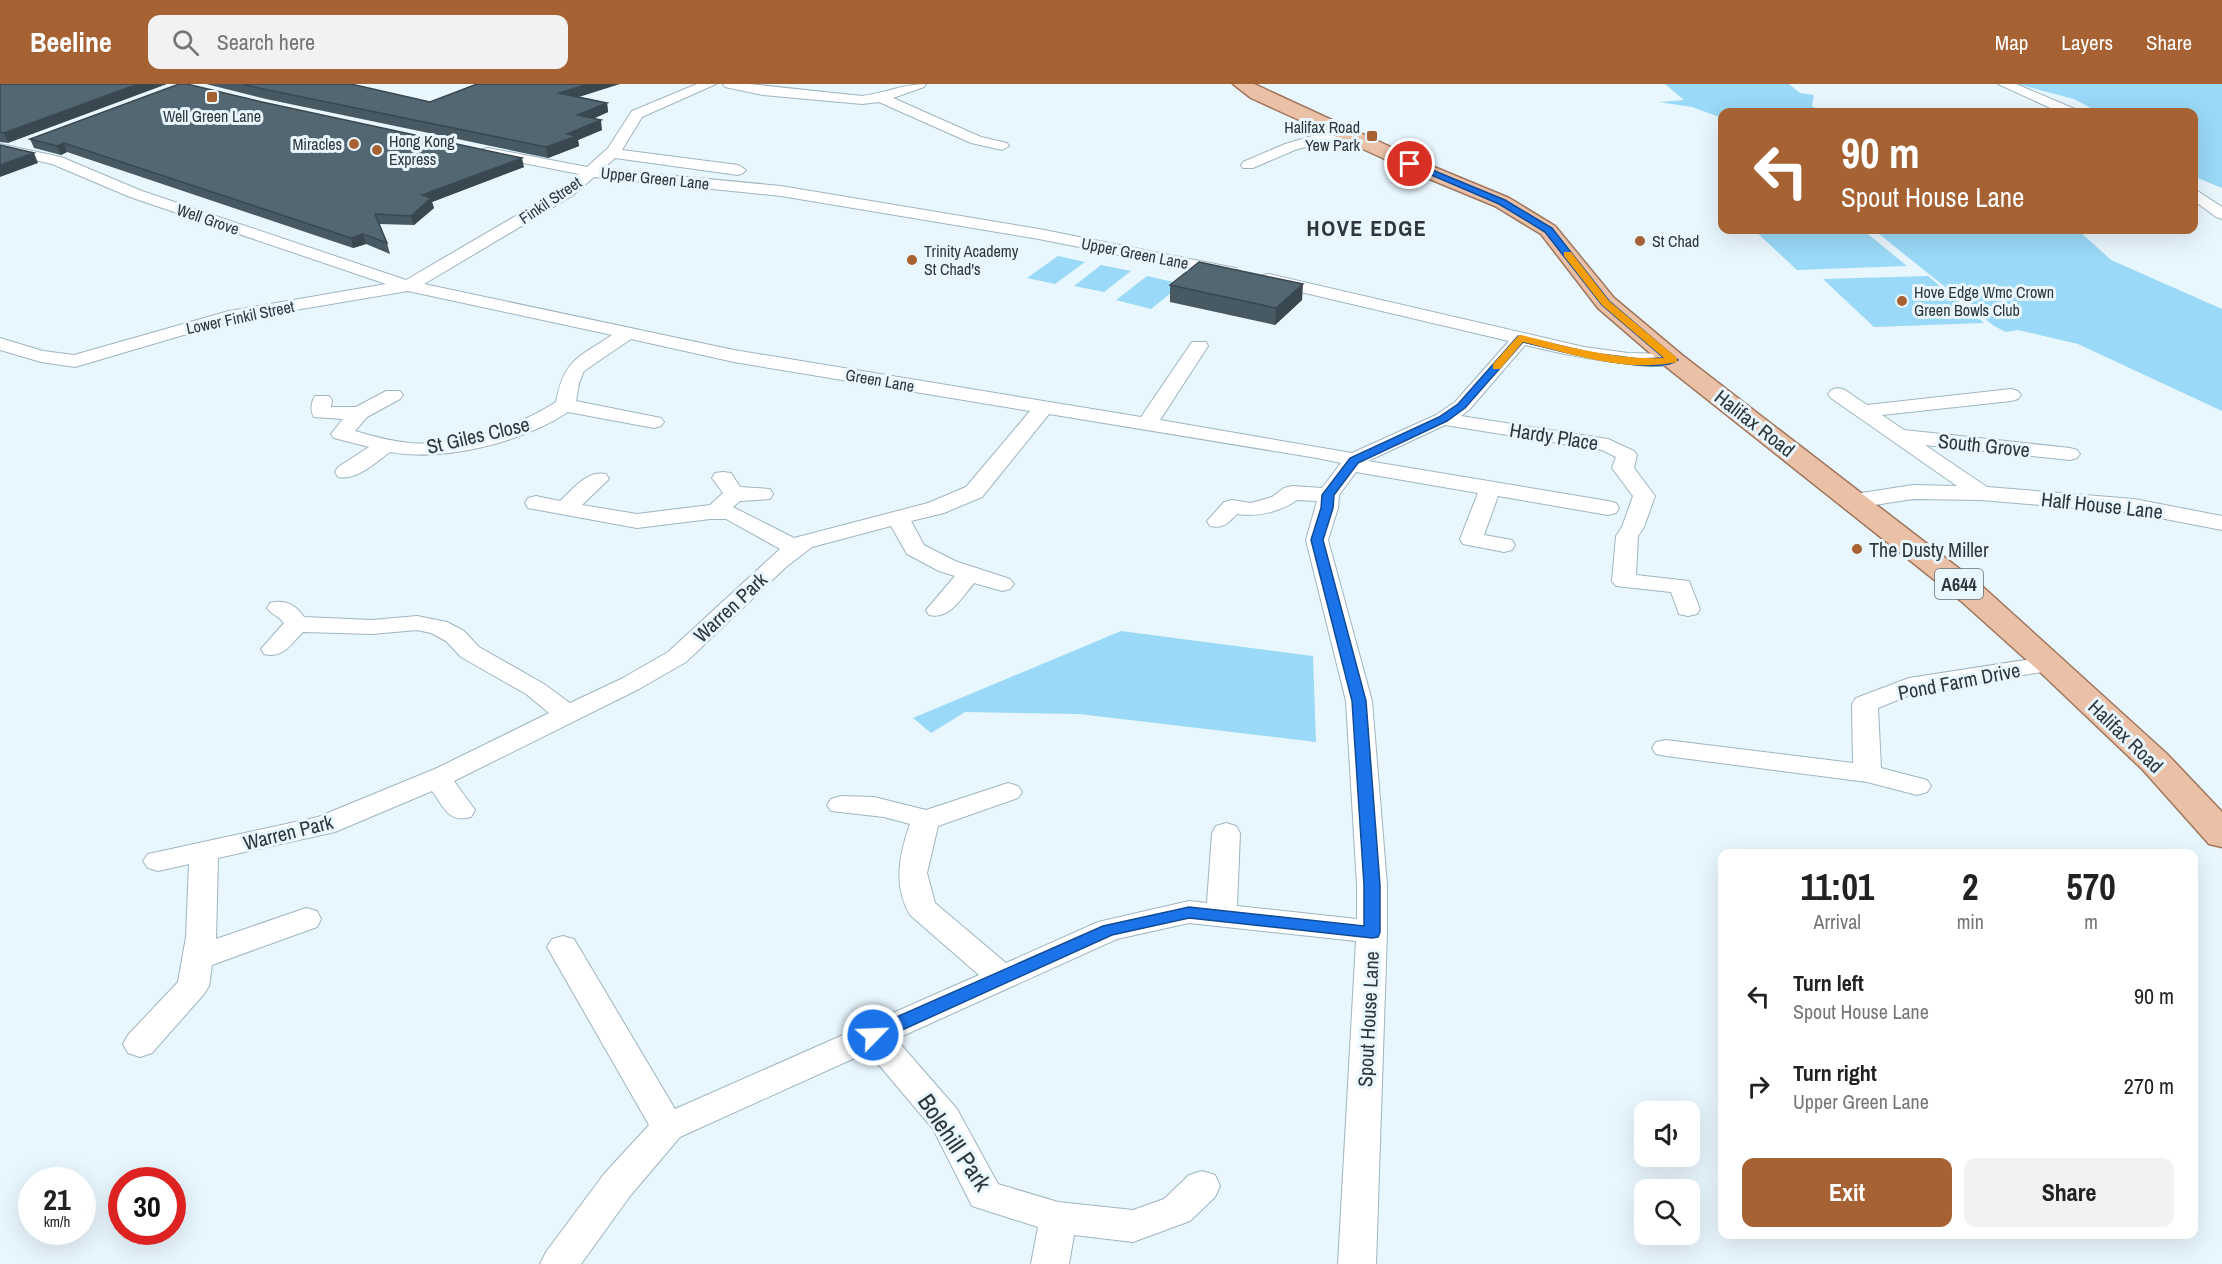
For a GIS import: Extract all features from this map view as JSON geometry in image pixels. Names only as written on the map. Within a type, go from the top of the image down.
[{"type":"main road","name":"Halifax Road","points":[[1242,84],[1257,94],[1340,132],[1502,202],[1548,230],[1606,303],[1673,360],[1972,594],[2051,664],[2155,762],[2222,835]]},
{"type":"street","name":"Finkil Street","points":[[408,286],[566,193],[611,153],[637,114],[709,84]]},
{"type":"street","points":[[730,84],[774,92],[862,100],[881,98],[919,84]]},
{"type":"street","points":[[2005,84],[2061,108]]},
{"type":"street","points":[[881,98],[969,144],[1002,146]]},
{"type":"street","points":[[1248,165],[1290,147],[1340,132]]},
{"type":"street","points":[[3,151],[31,142]]},
{"type":"street","points":[[476,150],[591,172]]},
{"type":"street","name":"Well Grove","points":[[3,151],[56,160],[136,194],[408,286]]},
{"type":"street","points":[[611,153],[758,173],[813,186],[819,197]]},
{"type":"street","name":"Upper Green Lane","points":[[591,172],[781,191],[1039,234],[1320,289],[1592,356],[1639,362],[1673,360]]},
{"type":"street","points":[[2198,197],[2222,214]]},
{"type":"street","name":"Green Lane","points":[[408,286],[734,356],[1317,452],[1352,463],[1608,508]]},
{"type":"street","name":"Lower Finkil Street","points":[[0,344],[41,356],[75,361],[229,316],[408,286]]},
{"type":"street","points":[[628,333],[576,368],[569,383],[565,405],[654,422]]},
{"type":"street","name":"Spout House Lane","points":[[1357,1264],[1372,932],[1372,885],[1359,701],[1317,540],[1327,508],[1328,495],[1352,463],[1443,419],[1462,406],[1521,338]]},
{"type":"street","points":[[1146,425],[1199,346]]},
{"type":"street","points":[[1838,394],[1981,493]]},
{"type":"street","name":"St Giles Close","points":[[393,395],[360,413],[341,434],[387,445],[432,449],[500,434],[541,420],[565,405]]},
{"type":"street","points":[[1863,411],[2011,395]]},
{"type":"street","name":"St Giles Close","points":[[322,400],[321,413],[360,413]]},
{"type":"street","name":"Warren Park","points":[[158,861],[325,825],[437,778],[630,684],[677,657],[804,542],[936,508],[974,492],[1043,408]]},
{"type":"street","name":"Hardy Place","points":[[1443,419],[1608,445],[1627,455],[1623,468],[1644,496],[1634,527],[1627,536],[1624,581],[1681,586],[1688,609]]},
{"type":"street","name":"South Grove","points":[[1898,435],[2070,454]]},
{"type":"street","points":[[346,472],[387,445]]},
{"type":"street","points":[[565,508],[598,479]]},
{"type":"street","points":[[715,513],[728,486],[762,494]]},
{"type":"street","points":[[1490,489],[1471,539],[1504,545]]},
{"type":"street","name":"Half House Lane","points":[[1855,501],[1913,492],[1981,493],[2134,506],[2222,523]]},
{"type":"street","points":[[1218,521],[1232,507],[1252,510],[1280,502],[1292,493],[1328,495]]},
{"type":"street","points":[[536,502],[637,521],[731,513],[795,549]]},
{"type":"street","points":[[898,518],[915,549],[947,566],[1002,584]]},
{"type":"street","points":[[938,610],[970,573]]},
{"type":"street","points":[[273,648],[288,616],[372,627],[417,623],[438,627],[455,636],[470,652],[535,689],[568,715]]},
{"type":"street","name":"Pond Farm Drive","points":[[1867,773],[1865,704],[1909,686],[2051,664]]},
{"type":"street","points":[[1666,748],[1867,773],[1917,786]]},
{"type":"street","points":[[437,778],[461,810]]},
{"type":"street","points":[[841,805],[865,804],[894,809],[926,820],[1008,792]]},
{"type":"street","points":[[926,820],[912,873],[921,908],[1002,977]]},
{"type":"street","points":[[1221,916],[1226,833]]},
{"type":"street","points":[[140,1044],[193,986],[201,937],[204,852]]},
{"type":"street","points":[[559,1264],[617,1185],[668,1127],[1108,930],[1189,912],[1372,932]]},
{"type":"street","points":[[197,958],[306,919]]},
{"type":"street","points":[[563,947],[668,1127]]},
{"type":"street","name":"Bolehill Park","points":[[873,1035],[945,1119],[985,1195],[1058,1218],[1133,1226],[1177,1210],[1202,1186]]},
{"type":"street","points":[[1050,1264],[1058,1218]]},
{"type":"shaded area","points":[[1665,84],[1789,84],[1800,93],[1814,95],[1812,106],[1816,108],[1718,108],[1718,117],[1692,107],[1659,102],[1684,100]]},
{"type":"shaded area","points":[[2017,84],[2222,84],[2222,188],[2198,178],[2198,108],[2091,108],[2074,99]]},
{"type":"shaded area","name":"Hove Edge Wmc Crown Green Bowls Club","points":[[1758,234],[1868,234],[1907,266],[1797,270]]},
{"type":"shaded area","points":[[1879,234],[2082,234],[2111,260],[2222,309],[2222,411],[2078,344],[2018,330],[2006,332],[1994,326]]},
{"type":"shaded area","points":[[1058,256],[1085,262],[1055,284],[1027,278]]},
{"type":"shaded area","points":[[1101,265],[1131,271],[1104,292],[1074,286]]},
{"type":"shaded area","points":[[1147,276],[1182,284],[1151,309],[1116,300]]},
{"type":"shaded area","name":"Hove Edge Wmc Crown Green Bowls Club","points":[[1928,276],[1984,323],[1874,327],[1823,279]]},
{"type":"shaded area","points":[[1121,631],[1313,656],[1316,742],[1079,714],[965,712],[931,733],[913,718]]},
{"type":"building","points":[[0,84],[138,84],[4,133],[0,132]]},
{"type":"building","points":[[179,84],[522,158],[422,195],[431,198],[411,216],[375,214],[387,243],[363,234],[351,238],[64,143],[57,146],[30,139]]},
{"type":"building","points":[[242,84],[351,84],[430,102],[477,84],[588,84],[559,93],[607,103],[577,115],[601,120],[567,134],[577,136],[546,147]]},
{"type":"building","points":[[0,145],[34,153],[0,165]]},
{"type":"building","points":[[1199,262],[1303,284],[1276,308],[1170,285]]},
{"type":"slow traffic","points":[[1496,366],[1521,338],[1592,356],[1639,362],[1673,360],[1606,303],[1567,254]]},
{"type":"place","name":"Well Green Lane","points":[[212,97]]},
{"type":"place","name":"Halifax Road Yew Park","points":[[1372,136]]},
{"type":"place","name":"Miracles","points":[[354,144]]},
{"type":"place","name":"Hong Kong Express","points":[[377,150]]},
{"type":"place","name":"St Chad","points":[[1640,241]]},
{"type":"place","name":"Trinity Academy St Chad's","points":[[912,260]]},
{"type":"place","name":"Hove Edge Wmc Crown Green Bowls Club","points":[[1902,301]]},
{"type":"place","name":"The Dusty Miller","points":[[1857,549]]},
{"type":"district","name":"HOVE EDGE","points":[[1367,228]]},
{"type":"route","points":[[873,1035],[1108,930],[1189,912],[1372,932],[1372,885],[1359,701],[1317,540],[1327,508],[1328,495],[1354,460],[1443,419],[1462,406],[1521,338],[1592,356],[1639,362],[1673,360],[1606,303],[1548,230],[1502,202],[1410,164]]}]
